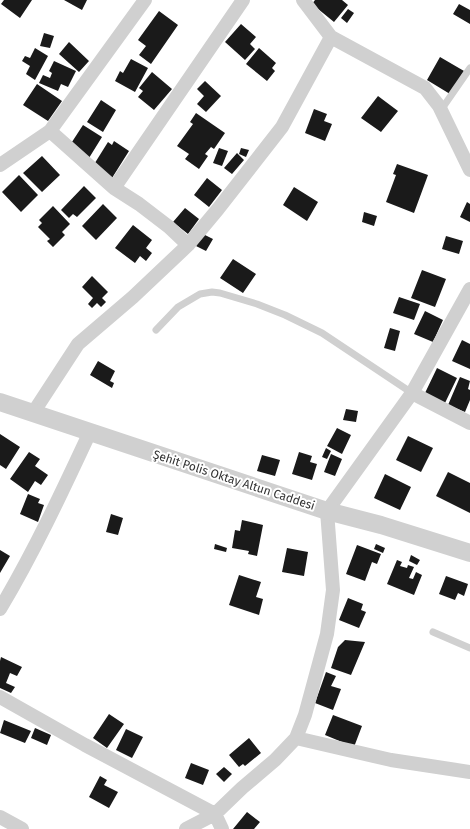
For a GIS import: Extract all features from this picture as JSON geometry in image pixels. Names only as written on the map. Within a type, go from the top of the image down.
[{"type":"street","points":[[0,165],[50,131],[143,0]]},
{"type":"street","points":[[114,188],[243,0]]},
{"type":"street","points":[[303,0],[331,37],[425,88],[439,106],[470,170]]},
{"type":"street","points":[[33,413],[78,344],[133,297],[188,245],[218,209],[282,127],[331,37]]},
{"type":"street","points":[[50,131],[114,188],[139,204],[169,227],[188,245]]},
{"type":"street","points":[[186,829],[215,814],[296,738],[305,716],[327,634],[333,590],[327,511],[412,393],[470,289]]},
{"type":"street","points":[[412,393],[470,423]]},
{"type":"street","name":"Şehit Polis Oktay Altun Caddesi","points":[[0,402],[327,511],[381,525],[470,553]]},
{"type":"street","points":[[0,609],[17,581],[66,484],[90,432]]},
{"type":"street","points":[[0,697],[85,745],[215,814],[222,829]]},
{"type":"street","points":[[296,738],[391,760],[470,772]]},
{"type":"street","points":[[0,817],[22,829]]},
{"type":"lane","points":[[441,110],[470,68]]},
{"type":"lane","points":[[156,330],[178,307],[200,294],[212,292],[220,293],[257,304],[285,315],[322,333],[412,393]]},
{"type":"lane","points":[[433,632],[470,648]]},
{"type":"building","points":[[4,0],[32,0],[20,18],[1,4]]},
{"type":"building","points":[[64,0],[87,0],[82,10]]},
{"type":"building","points":[[315,0],[342,0],[348,5],[334,22],[312,4]]},
{"type":"building","points":[[459,4],[470,10],[470,24],[453,14]]},
{"type":"building","points":[[348,9],[354,13],[347,23],[341,18]]},
{"type":"building","points":[[159,11],[178,25],[151,64],[139,55],[146,46],[138,40]]},
{"type":"building","points":[[241,24],[256,37],[250,44],[255,49],[245,60],[225,42]]},
{"type":"building","points":[[44,33],[54,36],[50,48],[40,46]]},
{"type":"building","points":[[69,42],[89,61],[79,72],[59,54]]},
{"type":"building","points":[[35,48],[48,56],[35,80],[26,74],[30,66],[22,61],[25,56],[30,58]]},
{"type":"building","points":[[259,48],[276,63],[272,68],[275,71],[267,81],[246,64]]},
{"type":"building","points":[[440,57],[464,71],[450,94],[427,80]]},
{"type":"building","points":[[131,59],[148,68],[135,92],[115,81],[120,71],[123,73]]},
{"type":"building","points":[[54,61],[76,71],[68,87],[61,84],[58,91],[39,83],[43,75],[50,78],[52,73],[49,71]]},
{"type":"building","points":[[152,72],[172,89],[154,110],[138,97],[143,91],[139,88]]},
{"type":"building","points":[[205,81],[221,96],[206,112],[197,104],[204,96],[197,89]]},
{"type":"building","points":[[37,84],[62,101],[48,121],[23,105]]},
{"type":"building","points":[[378,96],[398,111],[381,132],[361,118]]},
{"type":"building","points":[[101,100],[116,110],[103,132],[87,122]]},
{"type":"building","points":[[314,109],[327,114],[324,121],[332,124],[325,141],[305,133]]},
{"type":"building","points":[[196,113],[225,133],[214,149],[211,147],[205,154],[208,156],[199,169],[185,159],[189,154],[177,146],[193,124],[190,122]]},
{"type":"building","points":[[83,125],[102,137],[89,158],[70,145]]},
{"type":"building","points":[[114,141],[129,151],[112,178],[93,166],[108,142],[112,145]]},
{"type":"building","points":[[219,148],[228,151],[222,166],[213,163]]},
{"type":"building","points":[[241,148],[249,150],[246,157],[239,154]]},
{"type":"building","points":[[237,153],[244,160],[232,174],[224,168]]},
{"type":"building","points":[[42,156],[60,175],[42,192],[23,173]]},
{"type":"building","points":[[397,164],[428,175],[414,213],[386,202],[396,175],[393,174]]},
{"type":"building","points":[[19,175],[38,195],[21,212],[2,192]]},
{"type":"building","points":[[207,178],[222,190],[209,207],[194,195]]},
{"type":"building","points":[[84,186],[96,198],[77,217],[73,214],[69,218],[61,210]]},
{"type":"building","points":[[294,187],[318,202],[307,221],[283,205]]},
{"type":"building","points":[[467,202],[470,204],[470,222],[460,217]]},
{"type":"building","points":[[103,204],[117,218],[96,240],[82,226]]},
{"type":"building","points":[[53,206],[70,224],[62,232],[65,235],[53,247],[47,241],[50,239],[38,227],[42,223],[39,220]]},
{"type":"building","points":[[185,208],[199,219],[188,234],[173,222]]},
{"type":"building","points":[[364,212],[377,216],[374,226],[362,222]]},
{"type":"building","points":[[133,225],[152,240],[146,248],[152,253],[146,261],[140,256],[135,263],[115,248]]},
{"type":"building","points":[[203,234],[213,239],[206,251],[196,246]]},
{"type":"building","points":[[446,236],[463,241],[459,254],[442,249]]},
{"type":"building","points":[[233,259],[256,274],[243,293],[220,278]]},
{"type":"building","points":[[422,270],[446,279],[435,307],[411,298]]},
{"type":"building","points":[[92,276],[108,292],[102,298],[106,302],[101,307],[97,303],[92,308],[88,304],[93,298],[82,287]]},
{"type":"building","points":[[399,297],[420,304],[414,320],[393,313]]},
{"type":"building","points":[[425,311],[443,320],[433,342],[414,334]]},
{"type":"building","points":[[390,328],[400,331],[395,351],[384,348]]},
{"type":"building","points":[[462,340],[470,344],[470,369],[452,361]]},
{"type":"building","points":[[98,361],[115,371],[110,381],[114,383],[112,388],[90,375]]},
{"type":"building","points":[[437,368],[457,378],[445,403],[425,393]]},
{"type":"building","points":[[460,377],[470,381],[468,389],[470,390],[470,400],[465,412],[448,405]]},
{"type":"building","points":[[346,409],[358,411],[356,422],[343,420]]},
{"type":"building","points":[[337,428],[351,435],[342,454],[327,446]]},
{"type":"building","points":[[0,434],[20,447],[6,469],[0,465]]},
{"type":"building","points":[[408,436],[433,448],[421,472],[396,460]]},
{"type":"building","points":[[326,448],[331,451],[327,459],[322,457]]},
{"type":"building","points":[[29,452],[40,459],[35,466],[48,475],[41,485],[35,481],[28,492],[10,479]]},
{"type":"building","points":[[299,452],[312,456],[310,462],[317,464],[312,480],[292,474]]},
{"type":"building","points":[[331,454],[342,459],[335,476],[324,472]]},
{"type":"building","points":[[262,455],[280,460],[275,476],[257,471]]},
{"type":"building","points":[[448,472],[470,483],[470,513],[436,496]]},
{"type":"building","points":[[385,474],[411,487],[400,510],[374,498]]},
{"type":"building","points":[[28,494],[40,499],[38,503],[44,505],[38,522],[20,514]]},
{"type":"building","points":[[111,514],[123,518],[118,535],[106,532]]},
{"type":"building","points":[[242,520],[263,525],[257,556],[248,554],[249,551],[232,548],[235,530],[240,531]]},
{"type":"building","points":[[215,544],[227,548],[226,552],[214,549]]},
{"type":"building","points":[[376,544],[385,548],[383,553],[374,549]]},
{"type":"building","points":[[357,545],[381,554],[377,564],[372,562],[365,581],[346,574]]},
{"type":"building","points":[[287,548],[308,552],[304,576],[282,572]]},
{"type":"building","points":[[0,550],[10,556],[0,573]]},
{"type":"building","points":[[411,555],[420,560],[417,565],[409,561]]},
{"type":"building","points":[[397,560],[402,562],[400,566],[407,568],[408,565],[414,567],[409,578],[413,579],[416,572],[422,575],[414,595],[387,584]]},
{"type":"building","points":[[239,575],[261,582],[256,597],[263,599],[259,615],[229,605]]},
{"type":"building","points":[[446,576],[468,584],[464,596],[458,593],[455,600],[439,594]]},
{"type":"building","points":[[348,598],[363,604],[361,610],[366,612],[359,628],[339,620]]},
{"type":"building","points":[[345,640],[365,642],[351,675],[331,668],[338,647]]},
{"type":"building","points":[[1,657],[22,667],[17,676],[10,673],[6,683],[15,687],[11,693],[0,688]]},
{"type":"building","points":[[326,672],[336,676],[331,686],[341,689],[333,710],[315,703]]},
{"type":"building","points":[[109,714],[124,724],[107,748],[93,738]]},
{"type":"building","points":[[333,715],[362,726],[354,747],[325,735]]},
{"type":"building","points":[[4,720],[31,731],[25,743],[0,733]]},
{"type":"building","points":[[35,728],[51,735],[47,745],[31,738]]},
{"type":"building","points":[[126,729],[143,737],[132,758],[116,750]]},
{"type":"building","points":[[249,738],[261,753],[245,766],[243,764],[239,767],[229,755]]},
{"type":"building","points":[[191,763],[209,770],[203,785],[185,778]]},
{"type":"building","points":[[224,767],[232,774],[224,782],[216,774]]},
{"type":"building","points":[[100,776],[107,780],[104,785],[118,792],[109,808],[89,797]]},
{"type":"building","points":[[247,812],[260,822],[254,829],[233,829]]}]
